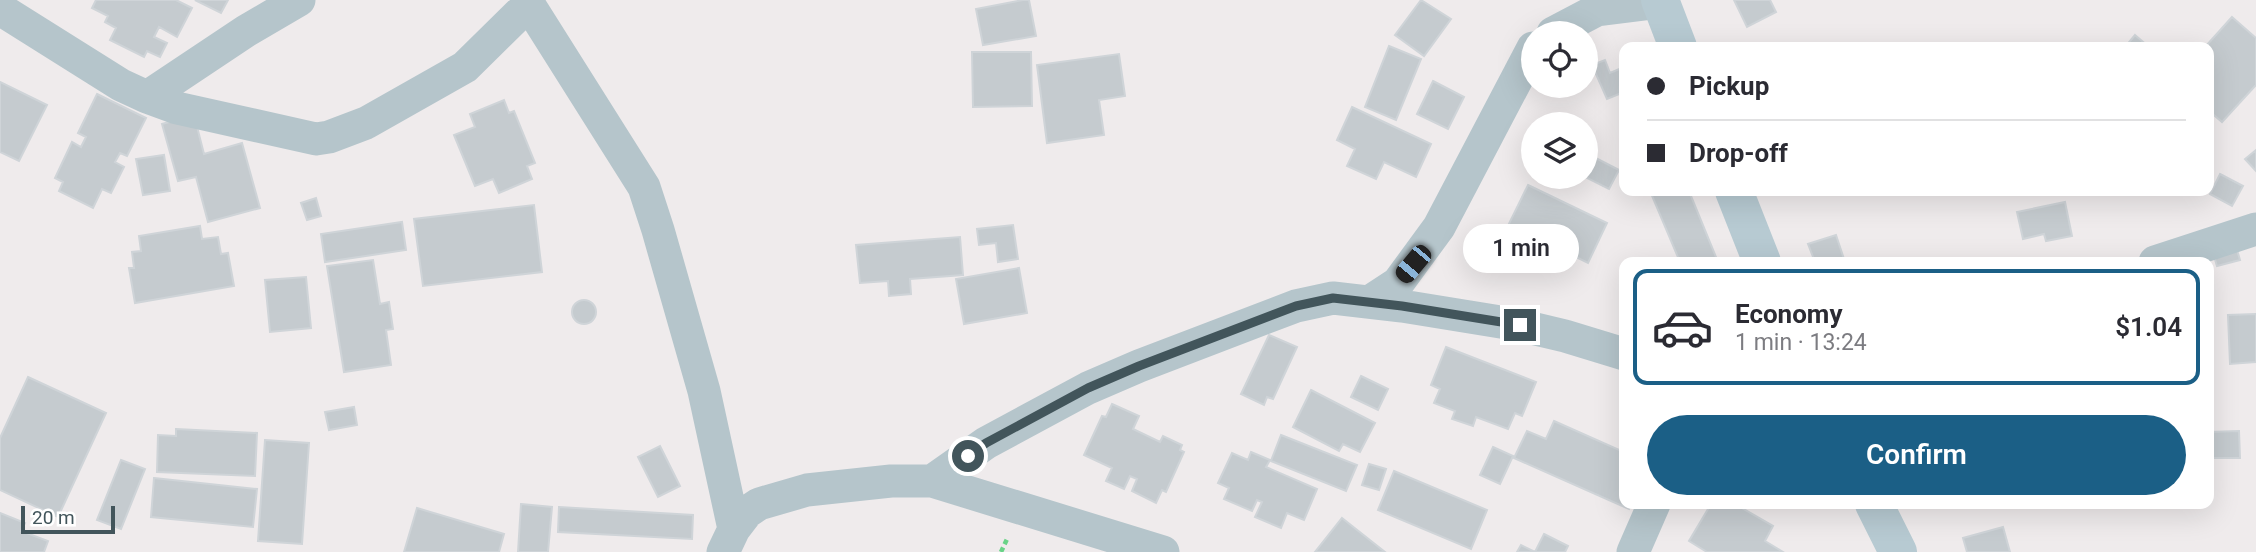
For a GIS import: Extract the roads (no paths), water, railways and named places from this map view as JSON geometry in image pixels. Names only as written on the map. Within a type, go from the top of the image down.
[{"type":"street","points":[[147,97],[246,31],[299,0]]},
{"type":"street","points":[[0,9],[121,85],[147,97],[177,108],[300,137],[329,137],[366,123],[465,67],[528,1],[643,187],[704,391],[729,540]]},
{"type":"street","points":[[1576,21],[1597,10],[1660,1],[1676,42]]},
{"type":"street","points":[[1368,302],[1398,283],[1439,227],[1521,71]]},
{"type":"street","points":[[1736,196],[1760,257]]},
{"type":"street","points":[[2170,257],[2256,229]]},
{"type":"street","points":[[932,481],[986,443],[1088,388],[1296,306],[1333,298],[1520,325],[1619,352]]},
{"type":"street","points":[[729,540],[747,512],[759,504],[807,490],[891,481],[932,481],[1163,552]]},
{"type":"street","points":[[1633,552],[1652,509]]},
{"type":"street","points":[[1876,509],[1898,552]]}]
